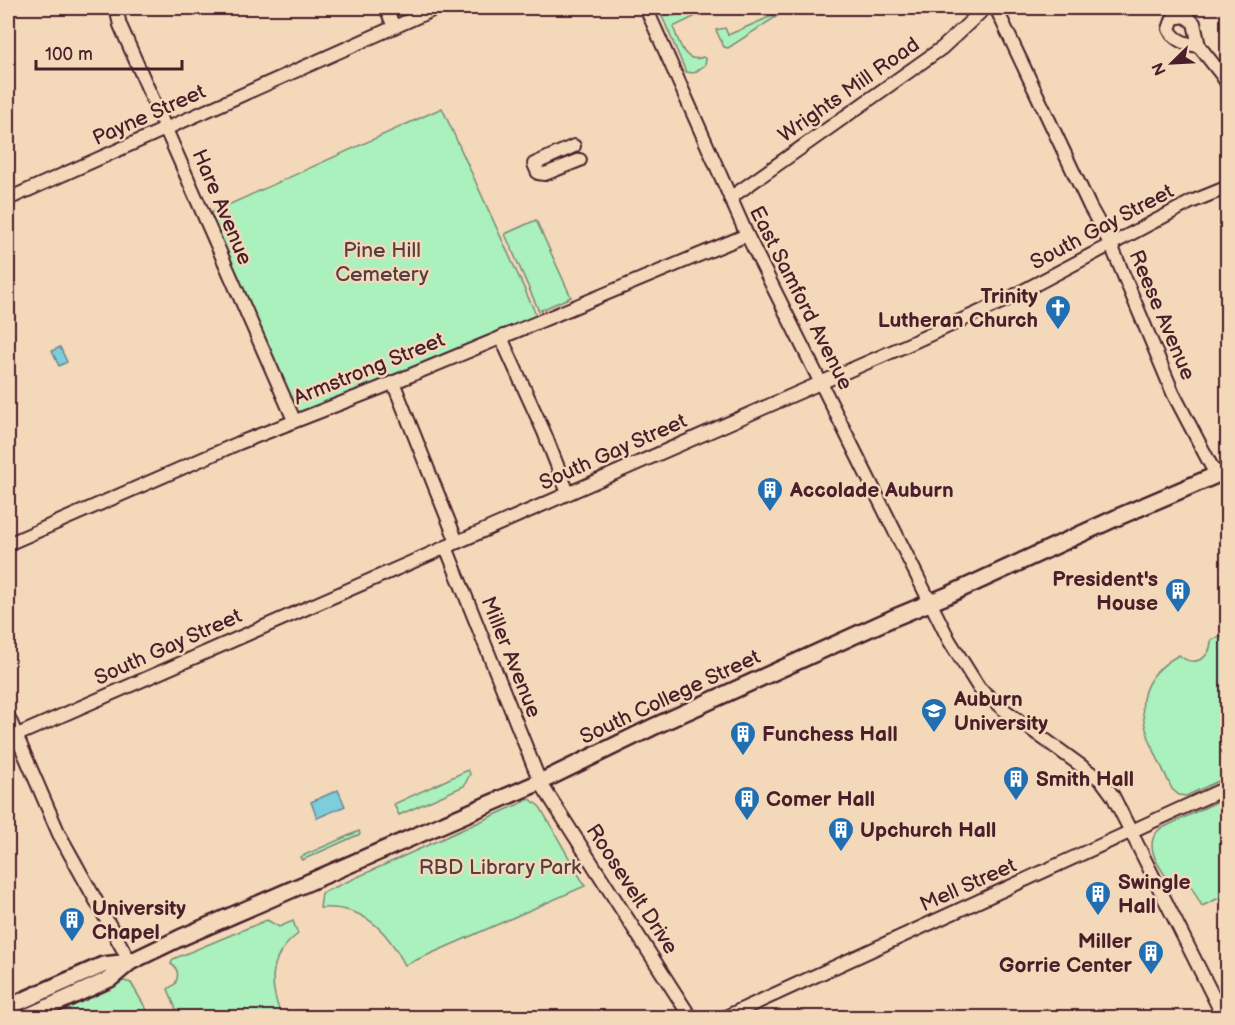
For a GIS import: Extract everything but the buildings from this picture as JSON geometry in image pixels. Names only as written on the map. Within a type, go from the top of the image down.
[{"type":"main road","name":"South College Street","points":[[8,1007],[104,965],[130,962],[540,782],[655,726],[1118,517],[1222,473]]},
{"type":"main road","name":"South College Street","points":[[24,1017],[110,980],[130,962]]},
{"type":"street","name":"Hare Avenue","points":[[116,8],[120,26],[294,420]]},
{"type":"street","points":[[386,8],[394,27]]},
{"type":"street","name":"Payne Street","points":[[8,199],[437,8]]},
{"type":"street","name":"East Samford Avenue","points":[[646,8],[747,235],[957,654],[980,688],[1003,709],[1101,781],[1113,796],[1224,1017]]},
{"type":"street","name":"Wrights Mill Road","points":[[730,198],[942,48],[985,8]]},
{"type":"street","name":"Reese Avenue","points":[[996,8],[1090,207],[1111,245],[1173,393],[1222,473]]},
{"type":"street","points":[[1199,46],[1227,85]]},
{"type":"street","points":[[574,146],[534,164],[535,170],[545,174],[580,160]]},
{"type":"street","name":"South Gay Street","points":[[12,737],[1006,300],[1191,202],[1227,187]]},
{"type":"street","name":"Armstrong Street","points":[[8,544],[294,420],[393,382],[747,235]]},
{"type":"street","points":[[503,336],[504,344],[544,432],[568,493]]},
{"type":"street","name":"Miller Avenue","points":[[393,382],[540,782]]},
{"type":"street","points":[[8,716],[12,737],[59,834],[130,962]]},
{"type":"street","name":"Roosevelt Drive","points":[[540,782],[691,1017]]},
{"type":"street","name":"Mell Street","points":[[723,1017],[1227,787]]},
{"type":"green space","points":[[682,8],[671,13],[673,16],[692,8],[703,8],[702,13],[673,27],[687,55],[691,58],[706,59],[705,65],[694,73],[686,72],[662,16],[664,12]]},
{"type":"green space","points":[[788,9],[728,48],[724,47],[716,30],[725,28],[728,35]]},
{"type":"green space","name":"Pine Hill Cemetery","points":[[442,108],[539,321],[294,420],[204,216]]},
{"type":"green space","points":[[536,220],[571,297],[539,311],[505,234]]},
{"type":"green space","points":[[1227,635],[1227,777],[1186,796],[1179,795],[1172,789],[1148,734],[1143,717],[1143,700],[1148,684],[1159,669],[1179,655],[1190,661],[1200,660],[1208,652],[1211,640]]},
{"type":"green space","points":[[468,770],[470,774],[464,786],[399,815],[394,804]]},
{"type":"green space","points":[[1227,797],[1227,899],[1221,901],[1219,898],[1202,906],[1187,879],[1167,878],[1153,854],[1153,841],[1160,829]]},
{"type":"green space","name":"RBD Library Park","points":[[530,799],[540,807],[585,886],[405,965],[390,940],[372,922],[349,911],[320,908],[322,893]]},
{"type":"green space","points":[[359,831],[360,834],[302,860],[300,857]]},
{"type":"green space","points":[[267,920],[279,927],[293,921],[298,934],[282,951],[274,969],[274,990],[280,1012],[273,1017],[179,1017],[168,989],[175,984],[178,973],[171,964],[173,959]]},
{"type":"green space","points":[[124,981],[131,983],[151,1017],[39,1018]]},
{"type":"water","points":[[60,347],[67,362],[59,366],[52,351]]},
{"type":"water","points":[[338,790],[345,806],[317,818],[311,802]]},
{"type":"place","name":"Trinity Lutheran Church","points":[[1058,331]]},
{"type":"place","name":"Accolade Auburn","points":[[770,513]]},
{"type":"place","name":"President's House","points":[[1178,614]]},
{"type":"place","name":"Auburn University","points":[[934,734]]},
{"type":"place","name":"Funchess Hall","points":[[743,757]]},
{"type":"place","name":"Smith Hall","points":[[1016,802]]},
{"type":"place","name":"Comer Hall","points":[[747,822]]},
{"type":"place","name":"Upchurch Hall","points":[[841,853]]},
{"type":"place","name":"Swingle Hall","points":[[1098,917]]},
{"type":"place","name":"University Chapel","points":[[72,943]]},
{"type":"place","name":"Miller Gorrie Center","points":[[1151,976]]}]
